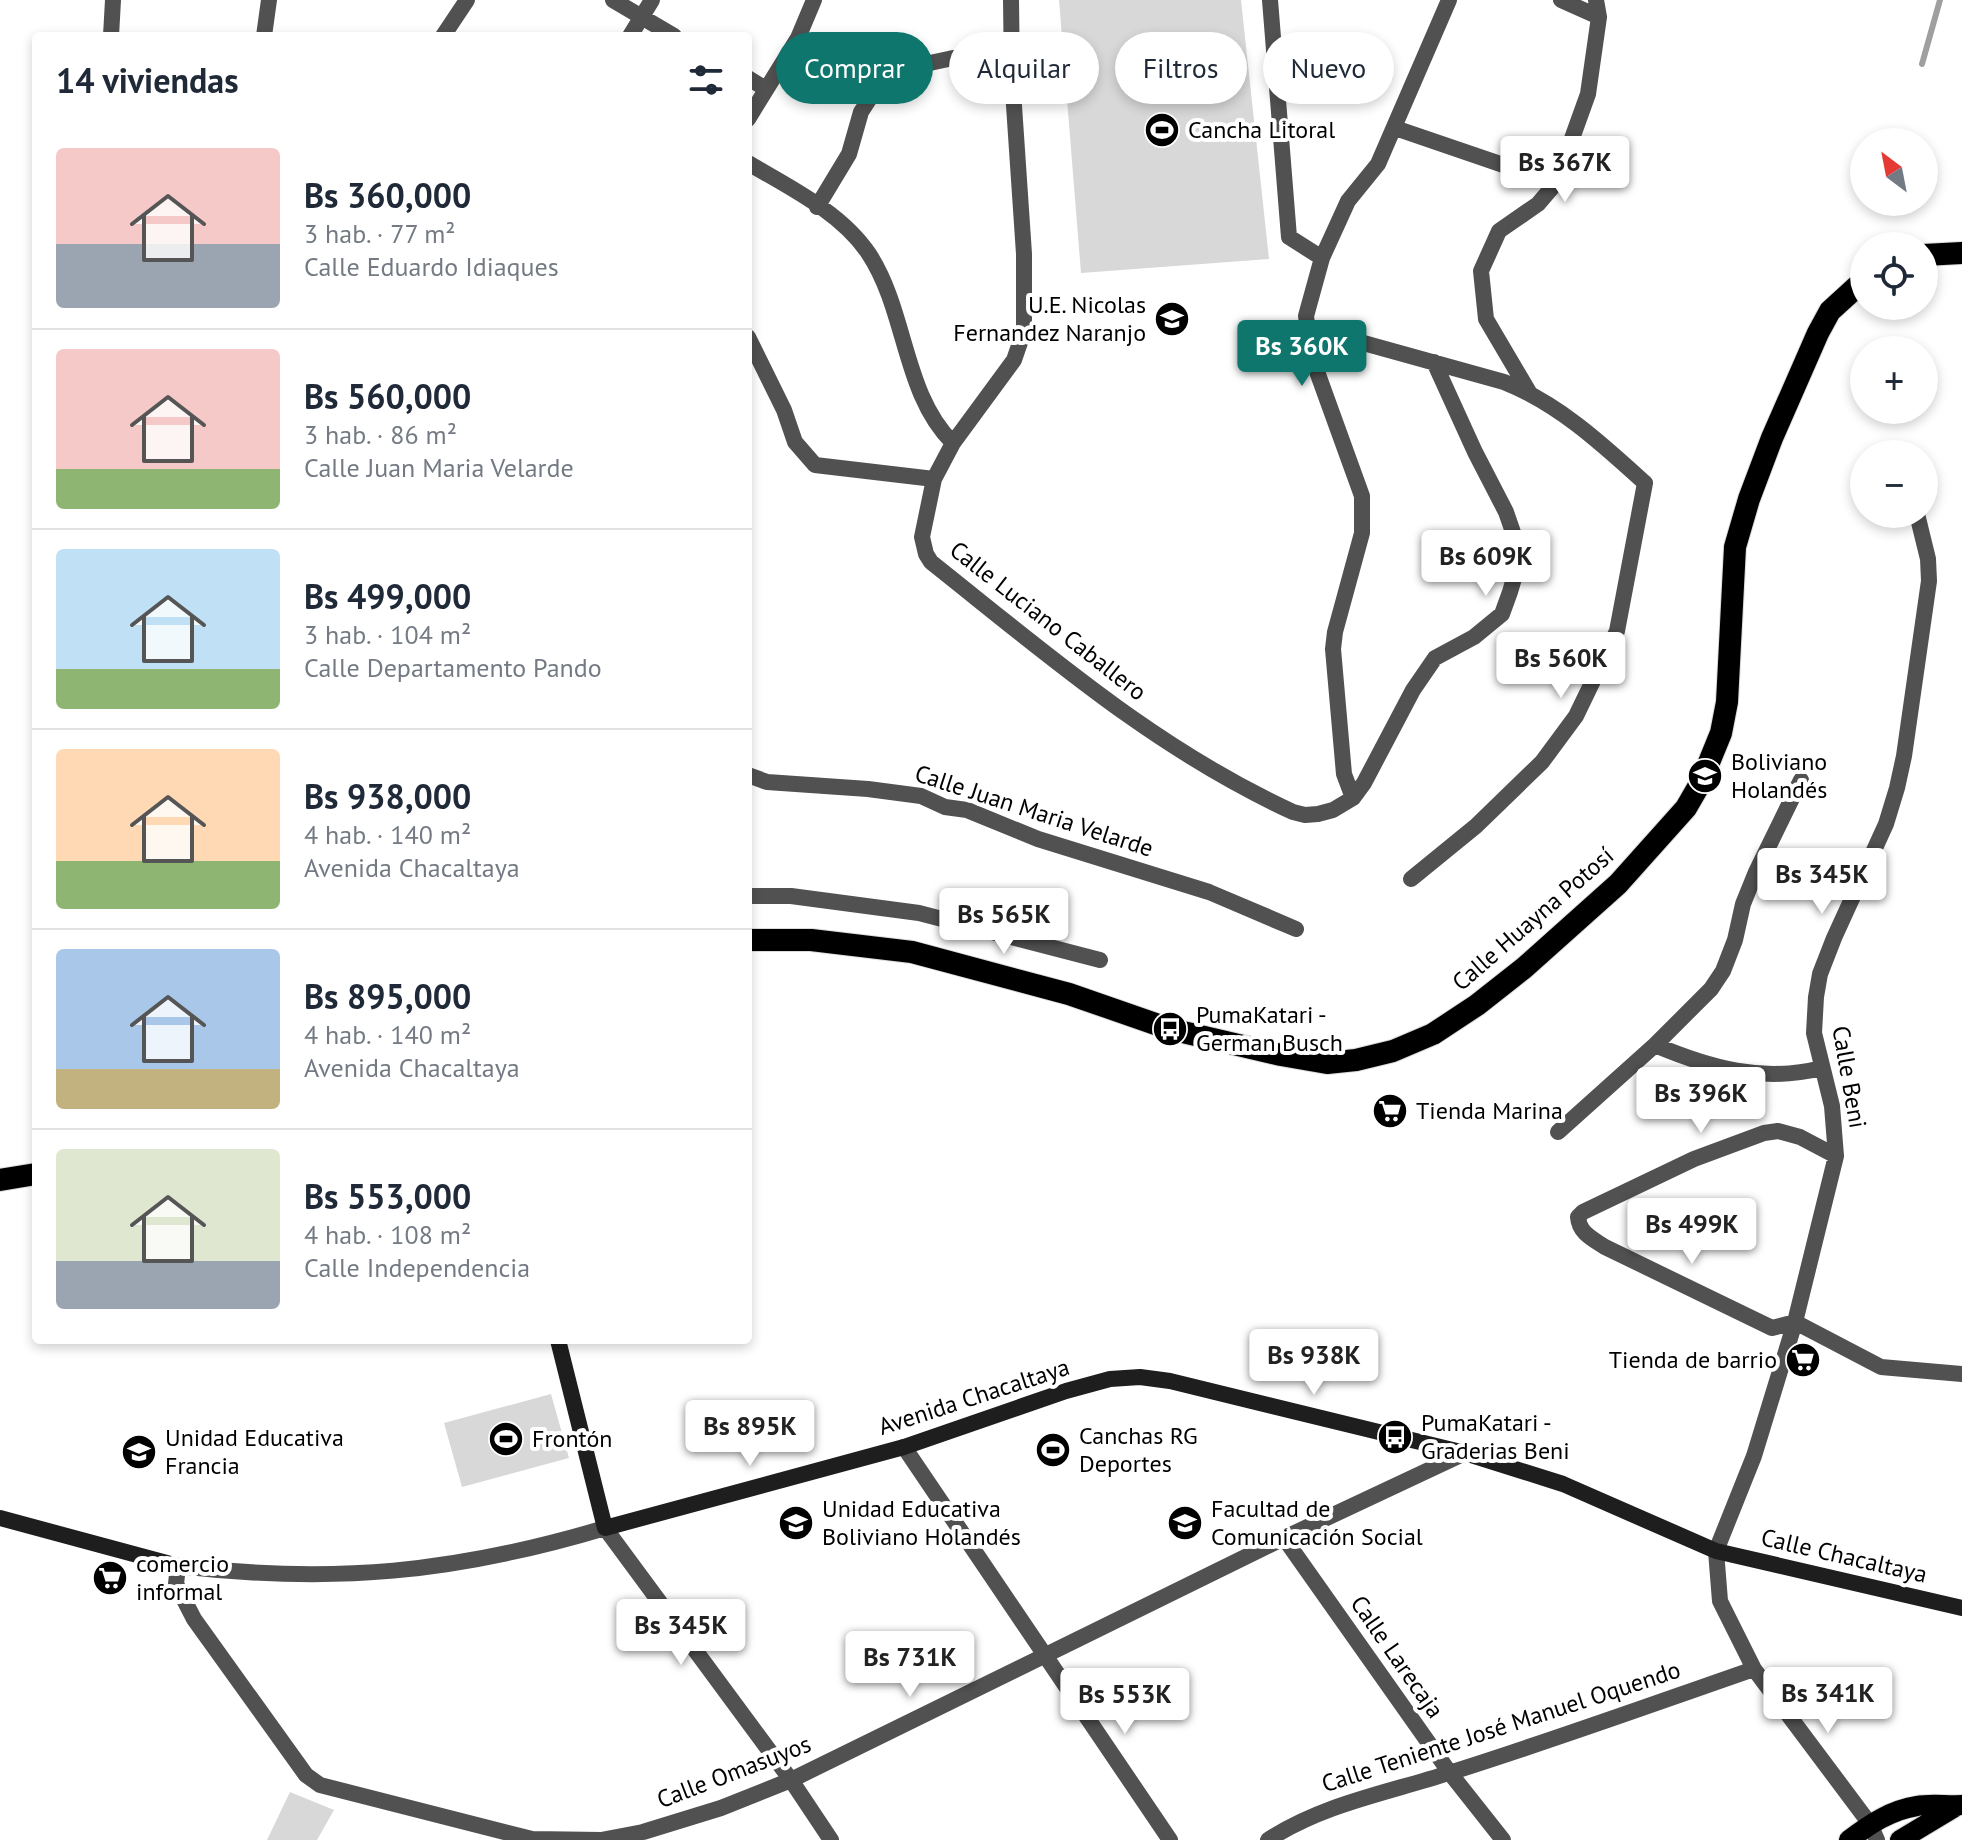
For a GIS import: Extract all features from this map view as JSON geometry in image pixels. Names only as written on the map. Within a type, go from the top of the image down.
[{"type":"highway","points":[[1938,253],[1962,253]]},
{"type":"highway","name":"Calle Huayna Potosí","points":[[752,940],[811,940],[912,952],[1069,994],[1170,1029],[1327,1063],[1393,1051],[1433,1034],[1524,968],[1618,884],[1686,808],[1701,782],[1721,733],[1727,702],[1735,547],[1749,499],[1818,333],[1830,311],[1850,290]]},
{"type":"highway","points":[[0,1180],[32,1175]]},
{"type":"main road","points":[[559,1344],[605,1528]]},
{"type":"main road","name":"Avenida Chacaltaya","points":[[605,1528],[904,1447],[1066,1391],[1110,1379],[1140,1377],[1170,1381],[1465,1453],[1563,1484],[1716,1551]]},
{"type":"main road","name":"Avenida Chacaltaya","points":[[0,1518],[178,1566]]},
{"type":"main road","name":"Calle Chacaltaya","points":[[1716,1551],[1962,1608]]},
{"type":"main road","points":[[1849,1840],[1874,1832],[1895,1811],[1919,1805],[1960,1805]]},
{"type":"main road","points":[[1900,1840],[1960,1805]]},
{"type":"street","points":[[111,32],[113,0]]},
{"type":"street","points":[[265,32],[269,0]]},
{"type":"street","points":[[446,32],[467,0]]},
{"type":"street","points":[[613,0],[667,32]]},
{"type":"street","points":[[632,32],[652,0]]},
{"type":"street","points":[[752,112],[798,38],[814,0]]},
{"type":"street","name":"Calle Luciano Caballero","points":[[1011,0],[1012,32]]},
{"type":"street","points":[[1270,0],[1289,237],[1322,258]]},
{"type":"street","points":[[1353,798],[1344,774],[1333,649],[1344,594],[1357,560],[1362,533],[1362,496],[1311,355],[1306,327],[1308,302],[1322,258],[1348,201],[1378,164],[1449,0]]},
{"type":"street","points":[[1529,392],[1486,319],[1481,271],[1499,231],[1538,204],[1556,183],[1588,94],[1597,9],[1561,0]]},
{"type":"street","points":[[817,207],[849,154],[861,112],[870,98],[902,69],[949,59]]},
{"type":"street","points":[[752,80],[766,89]]},
{"type":"street","name":"Calle Luciano Caballero","points":[[1015,104],[1024,254],[1024,331],[1014,360],[953,443],[934,479],[922,537],[926,554],[931,562],[1067,673],[1191,759],[1293,812],[1305,815],[1333,810],[1353,798]]},
{"type":"street","points":[[1395,128],[1556,183]]},
{"type":"street","points":[[752,166],[817,207],[858,239],[887,289],[921,391],[935,420],[953,443]]},
{"type":"street","points":[[1306,327],[1504,382],[1529,392],[1592,435],[1645,483],[1617,631],[1576,716],[1542,762],[1476,826],[1411,879]]},
{"type":"street","points":[[752,345],[784,410],[795,442],[815,465],[934,479]]},
{"type":"street","points":[[1353,798],[1413,690],[1435,658],[1474,637],[1502,614],[1517,568],[1515,538],[1506,512],[1434,362]]},
{"type":"street","name":"Calle Beni","points":[[1874,1832],[1754,1669],[1720,1601],[1716,1551],[1754,1456],[1795,1322],[1836,1156],[1832,1106],[1814,1033],[1820,974],[1886,824],[1904,756],[1929,581],[1928,559],[1920,528]]},
{"type":"street","name":"Calle Juan Maria Velarde","points":[[752,776],[767,782],[921,796],[945,807],[967,810],[1038,839],[1209,892],[1296,929]]},
{"type":"street","points":[[1558,1132],[1655,1045],[1711,989],[1723,971],[1735,940],[1743,904],[1756,872],[1801,780]]},
{"type":"street","points":[[752,896],[791,896],[919,913],[1100,960]]},
{"type":"street","points":[[1655,1045],[1700,1064],[1749,1072],[1793,1075],[1822,1068]]},
{"type":"street","points":[[1836,1156],[1800,1137],[1778,1131],[1764,1133],[1694,1159],[1578,1217],[1585,1233],[1605,1247],[1772,1328],[1795,1322],[1881,1367],[1962,1374]]},
{"type":"street","points":[[904,1447],[1170,1840]]},
{"type":"street","name":"Calle Omasuyos","points":[[178,1566],[176,1584],[194,1619],[306,1775],[320,1785],[532,1839],[601,1840],[643,1832],[721,1808],[791,1780],[1284,1538],[1465,1453]]},
{"type":"street","points":[[605,1528],[791,1780],[831,1840]]},
{"type":"street","name":"Avenida Chacaltaya","points":[[178,1566],[301,1576],[394,1572],[486,1560],[605,1528]]},
{"type":"street","name":"Calle Larecaja","points":[[1284,1538],[1450,1773],[1503,1840]]},
{"type":"street","name":"Calle Teniente José Manuel Oquendo","points":[[1268,1840],[1294,1823],[1324,1810],[1450,1773],[1754,1669]]},
{"type":"shaded area","name":"Cancha Litoral","points":[[1059,0],[1241,0],[1244,32],[1115,32],[1115,104],[1247,104],[1247,56],[1269,259],[1081,273],[1067,104],[1099,104],[1099,32],[1062,32]]},
{"type":"shaded area","name":"Frontón","points":[[551,1394],[569,1458],[462,1487],[444,1423]]},
{"type":"shaded area","points":[[290,1792],[334,1810],[317,1840],[267,1840]]},
{"type":"waterway","points":[[1922,64],[1940,0]]},
{"type":"place","name":"Cancha Litoral","points":[[1162,130]]},
{"type":"place","name":"U.E. Nicolas Fernandez Naranjo","points":[[1172,319]]},
{"type":"place","name":"Boliviano Holandés","points":[[1705,776]]},
{"type":"place","name":"PumaKatari - German Busch","points":[[1170,1029]]},
{"type":"place","name":"Tienda Marina","points":[[1390,1111]]},
{"type":"place","name":"Tienda de barrio","points":[[1803,1360]]},
{"type":"place","name":"PumaKatari - Graderias Beni","points":[[1395,1437]]},
{"type":"place","name":"Frontón","points":[[506,1439]]},
{"type":"place","name":"Canchas RG Deportes","points":[[1053,1450]]},
{"type":"place","name":"Unidad Educativa Francia","points":[[139,1452]]},
{"type":"place","name":"Unidad Educativa Boliviano Holandés","points":[[796,1523]]},
{"type":"place","name":"Facultad de Comunicación Social","points":[[1185,1523]]},
{"type":"place","name":"comercio informal","points":[[110,1578]]}]
